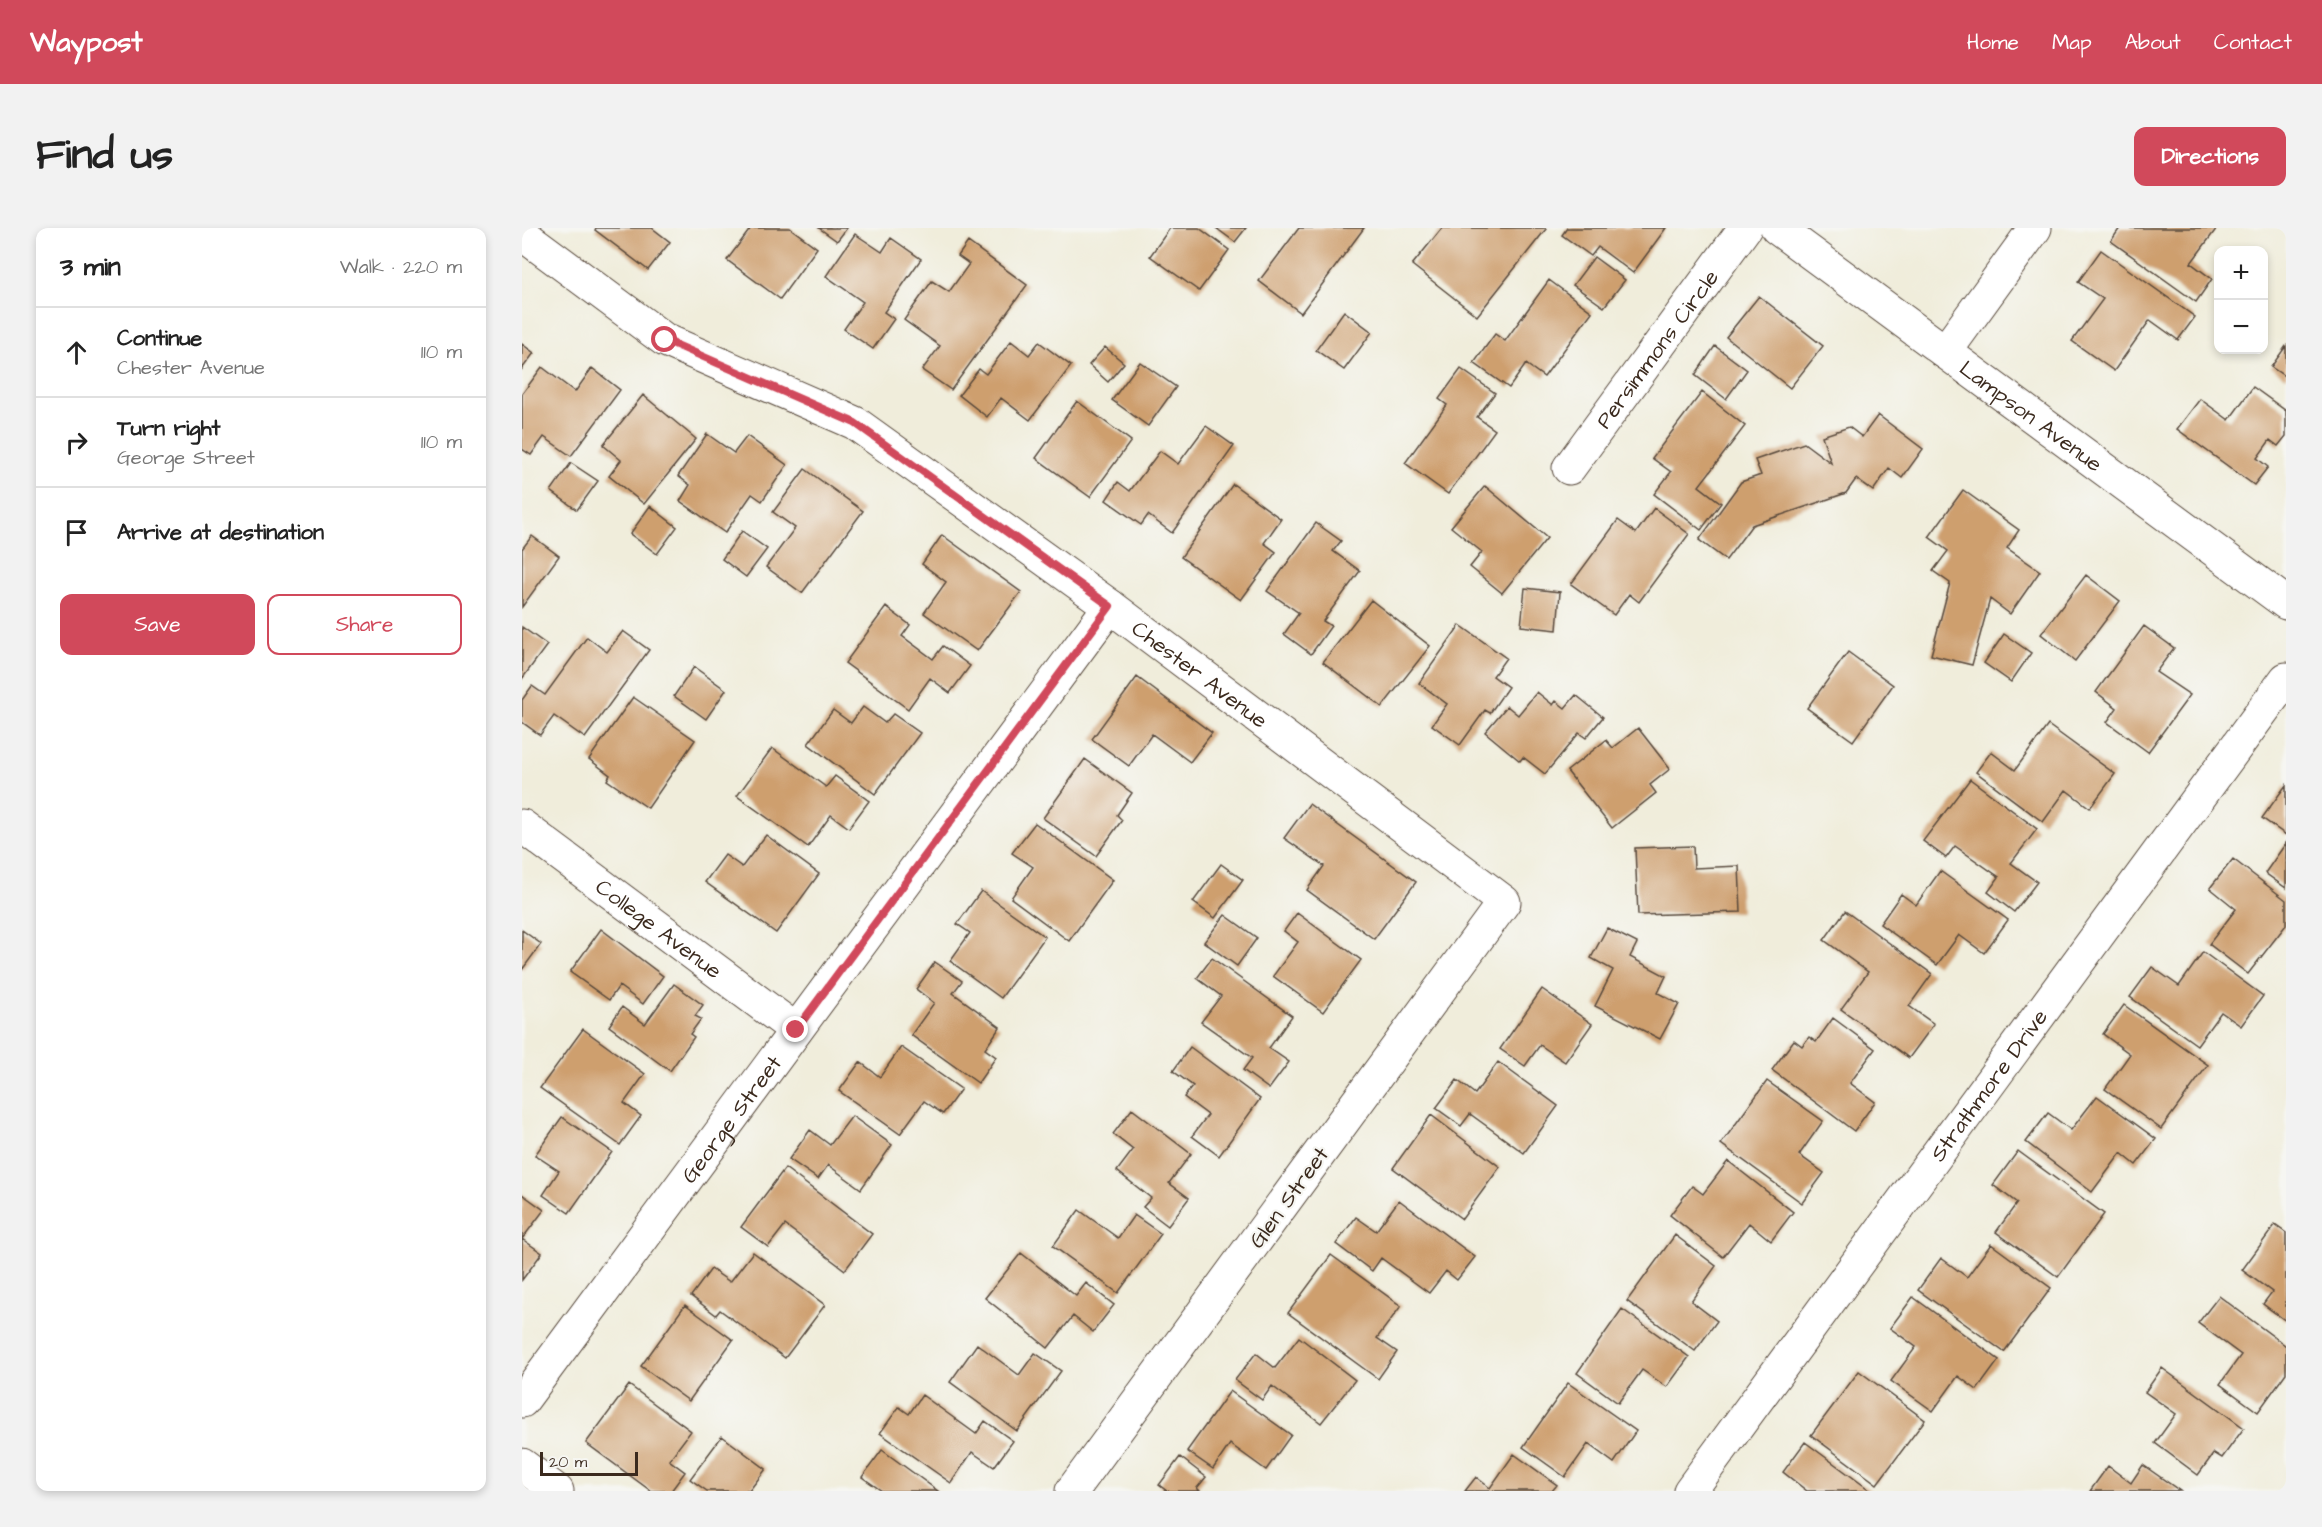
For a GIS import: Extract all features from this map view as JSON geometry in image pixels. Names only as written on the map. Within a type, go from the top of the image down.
[{"type":"street","name":"Persimmons Circle","points":[[1569,468],[1745,228]]},
{"type":"street","name":"Lampson Avenue","points":[[1777,228],[2286,603]]},
{"type":"street","points":[[1945,352],[2035,228]]},
{"type":"street","name":"Chester Avenue","points":[[522,234],[665,340],[855,423],[1110,606],[1504,902]]},
{"type":"street","name":"George Street","points":[[522,1401],[1110,606]]},
{"type":"street","name":"Strathmore Drive","points":[[1690,1491],[2286,679]]},
{"type":"street","name":"College Avenue","points":[[522,826],[796,1030]]},
{"type":"street","name":"Glen Street","points":[[1072,1491],[1504,902]]},
{"type":"street","points":[[522,1465],[557,1491]]},
{"type":"building","points":[[596,228],[652,228],[670,242],[648,270],[595,230]]},
{"type":"building","points":[[751,228],[790,228],[817,248],[780,299],[727,260]]},
{"type":"building","points":[[819,228],[847,228],[837,241]]},
{"type":"building","points":[[1170,228],[1199,228],[1229,250],[1199,291],[1150,256]]},
{"type":"building","points":[[1216,228],[1246,228],[1235,242]]},
{"type":"building","points":[[1299,228],[1364,228],[1301,313],[1259,281]]},
{"type":"building","points":[[1442,228],[1546,229],[1477,316],[1412,265]]},
{"type":"building","points":[[1567,228],[1666,228],[1633,273],[1598,247],[1591,256],[1562,235]]},
{"type":"building","points":[[2120,228],[2217,228],[2191,263],[2212,279],[2196,302],[2111,241]]},
{"type":"building","points":[[855,234],[882,252],[891,238],[921,259],[884,312],[894,319],[873,349],[844,329],[863,302],[826,276]]},
{"type":"building","points":[[968,242],[1027,285],[951,390],[922,370],[940,346],[904,320],[932,281],[949,292],[969,264],[958,256]]},
{"type":"building","points":[[2101,250],[2195,317],[2178,340],[2150,320],[2114,371],[2072,341],[2103,299],[2078,282]]},
{"type":"building","points":[[1594,257],[1625,280],[1604,307],[1573,285]]},
{"type":"building","points":[[1549,280],[1592,312],[1544,377],[1526,364],[1509,388],[1474,363],[1495,334],[1505,341]]},
{"type":"building","points":[[1759,296],[1823,346],[1790,388],[1726,337]]},
{"type":"building","points":[[1344,311],[1372,332],[1344,370],[1316,350]]},
{"type":"building","points":[[1011,341],[1029,355],[1039,342],[1071,366],[1030,420],[1001,398],[987,417],[959,395],[979,369],[986,374]]},
{"type":"building","points":[[522,344],[534,353],[522,369]]},
{"type":"building","points":[[1715,346],[1747,370],[1726,399],[1695,375]]},
{"type":"building","points":[[2286,346],[2286,377],[2271,367]]},
{"type":"building","points":[[1105,347],[1124,363],[1108,382],[1089,365]]},
{"type":"building","points":[[1140,362],[1176,387],[1148,426],[1112,400]]},
{"type":"building","points":[[542,367],[575,392],[592,368],[620,390],[571,456],[544,437],[531,455],[522,449],[522,394]]},
{"type":"building","points":[[1461,369],[1495,393],[1477,417],[1495,430],[1448,494],[1405,463],[1447,405],[1439,399]]},
{"type":"building","points":[[2253,387],[2286,411],[2286,436],[2278,446],[2270,440],[2257,458],[2268,467],[2254,485],[2177,429],[2200,399],[2229,420]]},
{"type":"building","points":[[1702,392],[1745,426],[1699,486],[1721,503],[1701,530],[1654,494],[1671,472],[1652,458]]},
{"type":"building","points":[[643,395],[696,439],[644,504],[609,476],[621,460],[603,445]]},
{"type":"building","points":[[1077,401],[1131,441],[1090,497],[1036,458]]},
{"type":"building","points":[[1878,415],[1923,449],[1902,478],[1889,468],[1873,491],[1856,479],[1846,493],[1752,525],[1726,560],[1699,540],[1741,482],[1761,475],[1755,460],[1804,443],[1831,463],[1822,436],[1849,427],[1862,437]]},
{"type":"building","points":[[1206,426],[1234,446],[1172,533],[1148,515],[1141,525],[1106,500],[1118,482],[1130,491],[1160,451],[1178,464]]},
{"type":"building","points":[[707,434],[734,453],[747,436],[787,465],[762,501],[752,494],[725,533],[680,501],[690,485],[678,476]]},
{"type":"building","points":[[571,463],[598,481],[577,510],[551,491]]},
{"type":"building","points":[[805,469],[863,511],[802,593],[766,567],[795,528],[773,512]]},
{"type":"building","points":[[1233,484],[1281,519],[1264,543],[1276,552],[1241,600],[1181,557]]},
{"type":"building","points":[[1485,486],[1547,538],[1502,593],[1470,567],[1482,552],[1451,527]]},
{"type":"building","points":[[1963,490],[2019,530],[2007,548],[2040,571],[2010,614],[1990,599],[1972,665],[1931,655],[1950,583],[1933,571],[1948,551],[1929,537]]},
{"type":"building","points":[[650,506],[677,527],[657,554],[630,534]]},
{"type":"building","points":[[1654,508],[1689,534],[1639,602],[1629,594],[1614,615],[1571,584],[1618,520],[1636,533]]},
{"type":"building","points":[[1316,523],[1341,541],[1333,551],[1360,571],[1323,621],[1331,626],[1311,654],[1284,634],[1299,613],[1267,591]]},
{"type":"building","points":[[742,531],[767,549],[746,577],[722,559]]},
{"type":"building","points":[[942,535],[1021,592],[977,651],[924,613],[946,582],[922,564]]},
{"type":"building","points":[[532,536],[559,556],[522,607],[522,549]]},
{"type":"building","points":[[2086,575],[2120,601],[2075,661],[2041,634]]},
{"type":"building","points":[[1525,588],[1560,592],[1557,630],[1521,626]]},
{"type":"building","points":[[1371,600],[1430,646],[1382,707],[1323,662]]},
{"type":"building","points":[[886,607],[910,625],[902,636],[933,659],[943,646],[970,666],[950,693],[930,678],[908,709],[845,663]]},
{"type":"building","points":[[1460,625],[1506,658],[1493,676],[1508,687],[1490,713],[1485,710],[1460,745],[1432,725],[1447,704],[1419,683]]},
{"type":"building","points":[[2144,626],[2174,648],[2156,672],[2190,695],[2148,752],[2107,722],[2117,708],[2096,692]]},
{"type":"building","points":[[522,627],[547,645],[522,679]]},
{"type":"building","points":[[623,631],[649,650],[585,738],[554,716],[540,735],[522,722],[522,700],[532,686],[545,695],[587,637],[607,652]]},
{"type":"building","points":[[2004,634],[2031,653],[2011,682],[1984,663]]},
{"type":"building","points":[[1848,652],[1893,685],[1853,741],[1807,708]]},
{"type":"building","points":[[694,667],[726,690],[706,719],[674,696]]},
{"type":"building","points":[[1137,677],[1212,733],[1190,762],[1152,734],[1129,766],[1092,739]]},
{"type":"building","points":[[1537,692],[1553,705],[1556,701],[1565,708],[1576,695],[1603,717],[1586,738],[1579,733],[1545,774],[1523,757],[1520,761],[1485,732],[1507,706],[1518,715]]},
{"type":"building","points":[[633,697],[695,740],[648,808],[607,780],[610,775],[589,759]]},
{"type":"building","points":[[863,707],[885,723],[893,714],[920,733],[875,794],[808,744],[833,710],[851,723]]},
{"type":"building","points":[[2048,725],[2115,774],[2090,808],[2066,790],[2043,822],[1976,772],[1991,752],[2015,770]]},
{"type":"building","points":[[1638,728],[1670,769],[1650,785],[1656,793],[1612,828],[1567,771],[1606,740],[1613,748]]},
{"type":"building","points":[[772,748],[826,787],[835,776],[869,801],[849,828],[831,815],[808,847],[737,796]]},
{"type":"building","points":[[1085,759],[1132,793],[1117,815],[1122,820],[1096,856],[1043,818]]},
{"type":"building","points":[[1970,779],[2037,829],[2011,863],[2037,882],[2014,912],[1988,892],[1999,877],[1955,846],[1946,858],[1923,841]]},
{"type":"building","points":[[2286,785],[2286,835],[2262,818]]},
{"type":"building","points":[[1309,804],[1416,882],[1374,939],[1307,890],[1324,866],[1284,838]]},
{"type":"building","points":[[1035,823],[1113,880],[1069,941],[1011,898],[1033,867],[1012,853]]},
{"type":"building","points":[[766,835],[819,874],[776,933],[705,882],[725,855],[742,867]]},
{"type":"building","points":[[2286,843],[2286,888],[2265,873]]},
{"type":"building","points":[[1693,846],[1694,868],[1739,866],[1741,912],[1638,915],[1635,848]]},
{"type":"building","points":[[2233,859],[2286,900],[2286,925],[2248,974],[2209,944],[2236,909],[2210,888]]},
{"type":"building","points":[[1221,864],[1243,880],[1215,918],[1193,902]]},
{"type":"building","points":[[1940,871],[2008,920],[1984,953],[1959,935],[1937,965],[1880,924],[1901,894],[1916,905]]},
{"type":"building","points":[[981,891],[1045,937],[1001,998],[950,961],[970,933],[957,924]]},
{"type":"building","points":[[1845,911],[1932,974],[1909,1006],[1934,1024],[1909,1058],[1841,1009],[1868,972],[1824,940]]},
{"type":"building","points":[[1297,913],[1361,960],[1323,1012],[1273,976],[1298,942],[1284,931]]},
{"type":"building","points":[[1225,915],[1257,938],[1237,966],[1204,942]]},
{"type":"building","points":[[1607,928],[1637,943],[1630,957],[1666,976],[1658,993],[1679,1004],[1660,1039],[1595,1006],[1613,970],[1591,958]]},
{"type":"building","points":[[601,929],[663,976],[643,1004],[619,986],[609,1000],[570,972]]},
{"type":"building","points":[[522,930],[541,944],[522,970]]},
{"type":"building","points":[[2203,952],[2263,996],[2241,1026],[2221,1012],[2197,1045],[2130,997],[2152,967],[2179,986]]},
{"type":"building","points":[[1212,958],[1292,1016],[1269,1048],[1289,1062],[1269,1089],[1243,1070],[1252,1058],[1201,1022],[1221,996],[1197,978]]},
{"type":"building","points":[[935,962],[962,981],[953,993],[1000,1027],[985,1049],[996,1057],[978,1083],[911,1035],[934,1003],[916,989]]},
{"type":"building","points":[[674,984],[703,1005],[695,1016],[701,1019],[690,1034],[694,1037],[670,1071],[609,1026],[622,1007],[645,1024]]},
{"type":"building","points":[[1542,989],[1592,1024],[1565,1062],[1540,1045],[1525,1066],[1500,1049]]},
{"type":"building","points":[[2124,1005],[2208,1065],[2161,1129],[2105,1089],[2130,1054],[2103,1034]]},
{"type":"building","points":[[1833,1018],[1875,1049],[1850,1083],[1875,1102],[1854,1131],[1772,1070],[1794,1040],[1802,1046],[1809,1037],[1816,1042]]},
{"type":"building","points":[[583,1029],[645,1074],[624,1103],[641,1116],[620,1145],[540,1088]]},
{"type":"building","points":[[901,1047],[961,1089],[943,1114],[924,1101],[900,1134],[839,1091],[860,1062],[880,1077]]},
{"type":"building","points":[[1190,1047],[1260,1099],[1219,1156],[1192,1136],[1208,1115],[1184,1097],[1193,1086],[1173,1071]]},
{"type":"building","points":[[1498,1062],[1558,1106],[1524,1153],[1470,1114],[1461,1126],[1436,1108],[1457,1080],[1475,1094]]},
{"type":"building","points":[[1767,1081],[1823,1121],[1799,1155],[1824,1173],[1802,1203],[1721,1144]]},
{"type":"building","points":[[2097,1096],[2156,1139],[2136,1165],[2121,1153],[2092,1192],[2026,1142],[2048,1113],[2071,1130]]},
{"type":"building","points":[[1132,1109],[1191,1154],[1169,1183],[1189,1198],[1168,1226],[1143,1207],[1151,1198],[1117,1171],[1133,1150],[1113,1134]]},
{"type":"building","points":[[1431,1115],[1500,1167],[1462,1219],[1393,1168]]},
{"type":"building","points":[[852,1116],[892,1145],[861,1189],[828,1165],[818,1179],[789,1159],[810,1130],[830,1145]]},
{"type":"building","points":[[562,1117],[612,1152],[569,1213],[543,1195],[559,1171],[535,1155]]},
{"type":"building","points":[[2018,1151],[2104,1214],[2058,1277],[1996,1232],[2017,1203],[1993,1185]]},
{"type":"building","points":[[1728,1161],[1793,1212],[1771,1241],[1749,1223],[1723,1257],[1670,1215],[1692,1186],[1703,1194]]},
{"type":"building","points":[[785,1168],[872,1234],[845,1270],[785,1225],[768,1247],[741,1227]]},
{"type":"building","points":[[522,1194],[544,1210],[522,1239]]},
{"type":"building","points":[[1399,1200],[1475,1257],[1457,1280],[1446,1271],[1429,1293],[1381,1258],[1372,1271],[1336,1244],[1356,1217],[1376,1231]]},
{"type":"building","points":[[1079,1210],[1118,1238],[1134,1215],[1161,1234],[1118,1293],[1053,1246]]},
{"type":"building","points":[[2275,1225],[2286,1233],[2286,1321],[2263,1304],[2272,1292],[2242,1270]]},
{"type":"building","points":[[1675,1235],[1716,1266],[1691,1301],[1717,1321],[1695,1351],[1627,1301]]},
{"type":"building","points":[[522,1239],[542,1253],[522,1280]]},
{"type":"building","points":[[1991,1244],[2051,1288],[2004,1352],[1918,1290],[1941,1258],[1967,1277]]},
{"type":"building","points":[[753,1252],[825,1305],[785,1358],[720,1310],[716,1315],[691,1296],[711,1269],[730,1282]]},
{"type":"building","points":[[1021,1253],[1076,1296],[1086,1283],[1114,1305],[1093,1332],[1073,1316],[1048,1348],[985,1298]]},
{"type":"building","points":[[1331,1255],[1401,1306],[1377,1338],[1397,1352],[1378,1379],[1288,1313]]},
{"type":"building","points":[[2219,1296],[2286,1346],[2286,1373],[2258,1412],[2220,1384],[2241,1355],[2198,1323]]},
{"type":"building","points":[[1913,1297],[1999,1360],[1977,1390],[1958,1376],[1933,1411],[1891,1381],[1916,1347],[1890,1328]]},
{"type":"building","points":[[685,1305],[733,1340],[689,1401],[641,1366]]},
{"type":"building","points":[[1622,1309],[1689,1357],[1667,1387],[1642,1370],[1618,1403],[1577,1373]]},
{"type":"building","points":[[1299,1337],[1355,1380],[1321,1423],[1272,1386],[1262,1400],[1235,1380],[1256,1353],[1275,1368]]},
{"type":"building","points":[[977,1344],[1019,1375],[1035,1353],[1061,1371],[1017,1431],[950,1382]]},
{"type":"building","points":[[2162,1368],[2244,1428],[2222,1458],[2214,1453],[2198,1475],[2155,1443],[2176,1414],[2145,1392]]},
{"type":"building","points":[[1859,1371],[1925,1420],[1877,1484],[1811,1435]]},
{"type":"building","points":[[1568,1383],[1636,1431],[1614,1463],[1588,1444],[1565,1477],[1523,1447]]},
{"type":"building","points":[[629,1385],[691,1431],[669,1460],[685,1472],[671,1491],[651,1491],[586,1443]]},
{"type":"building","points":[[1230,1391],[1291,1435],[1266,1470],[1230,1444],[1213,1469],[1187,1451]]},
{"type":"building","points":[[922,1395],[976,1434],[985,1421],[1013,1441],[994,1467],[972,1452],[951,1483],[880,1433],[899,1407],[909,1414]]},
{"type":"building","points":[[722,1436],[766,1469],[749,1491],[707,1491],[690,1479]]},
{"type":"building","points":[[1805,1442],[1871,1491],[1807,1491],[1783,1472]]},
{"type":"building","points":[[882,1450],[938,1491],[882,1491],[862,1477]]},
{"type":"building","points":[[1514,1454],[1557,1485],[1552,1491],[1465,1491],[1476,1477],[1490,1488]]},
{"type":"building","points":[[1180,1457],[1206,1477],[1197,1488],[1200,1491],[1167,1491],[1159,1485]]},
{"type":"building","points":[[2143,1465],[2180,1491],[2090,1491],[2108,1466],[2131,1483]]},
{"type":"route","points":[[665,340],[855,423],[1110,606],[796,1030]]}]
